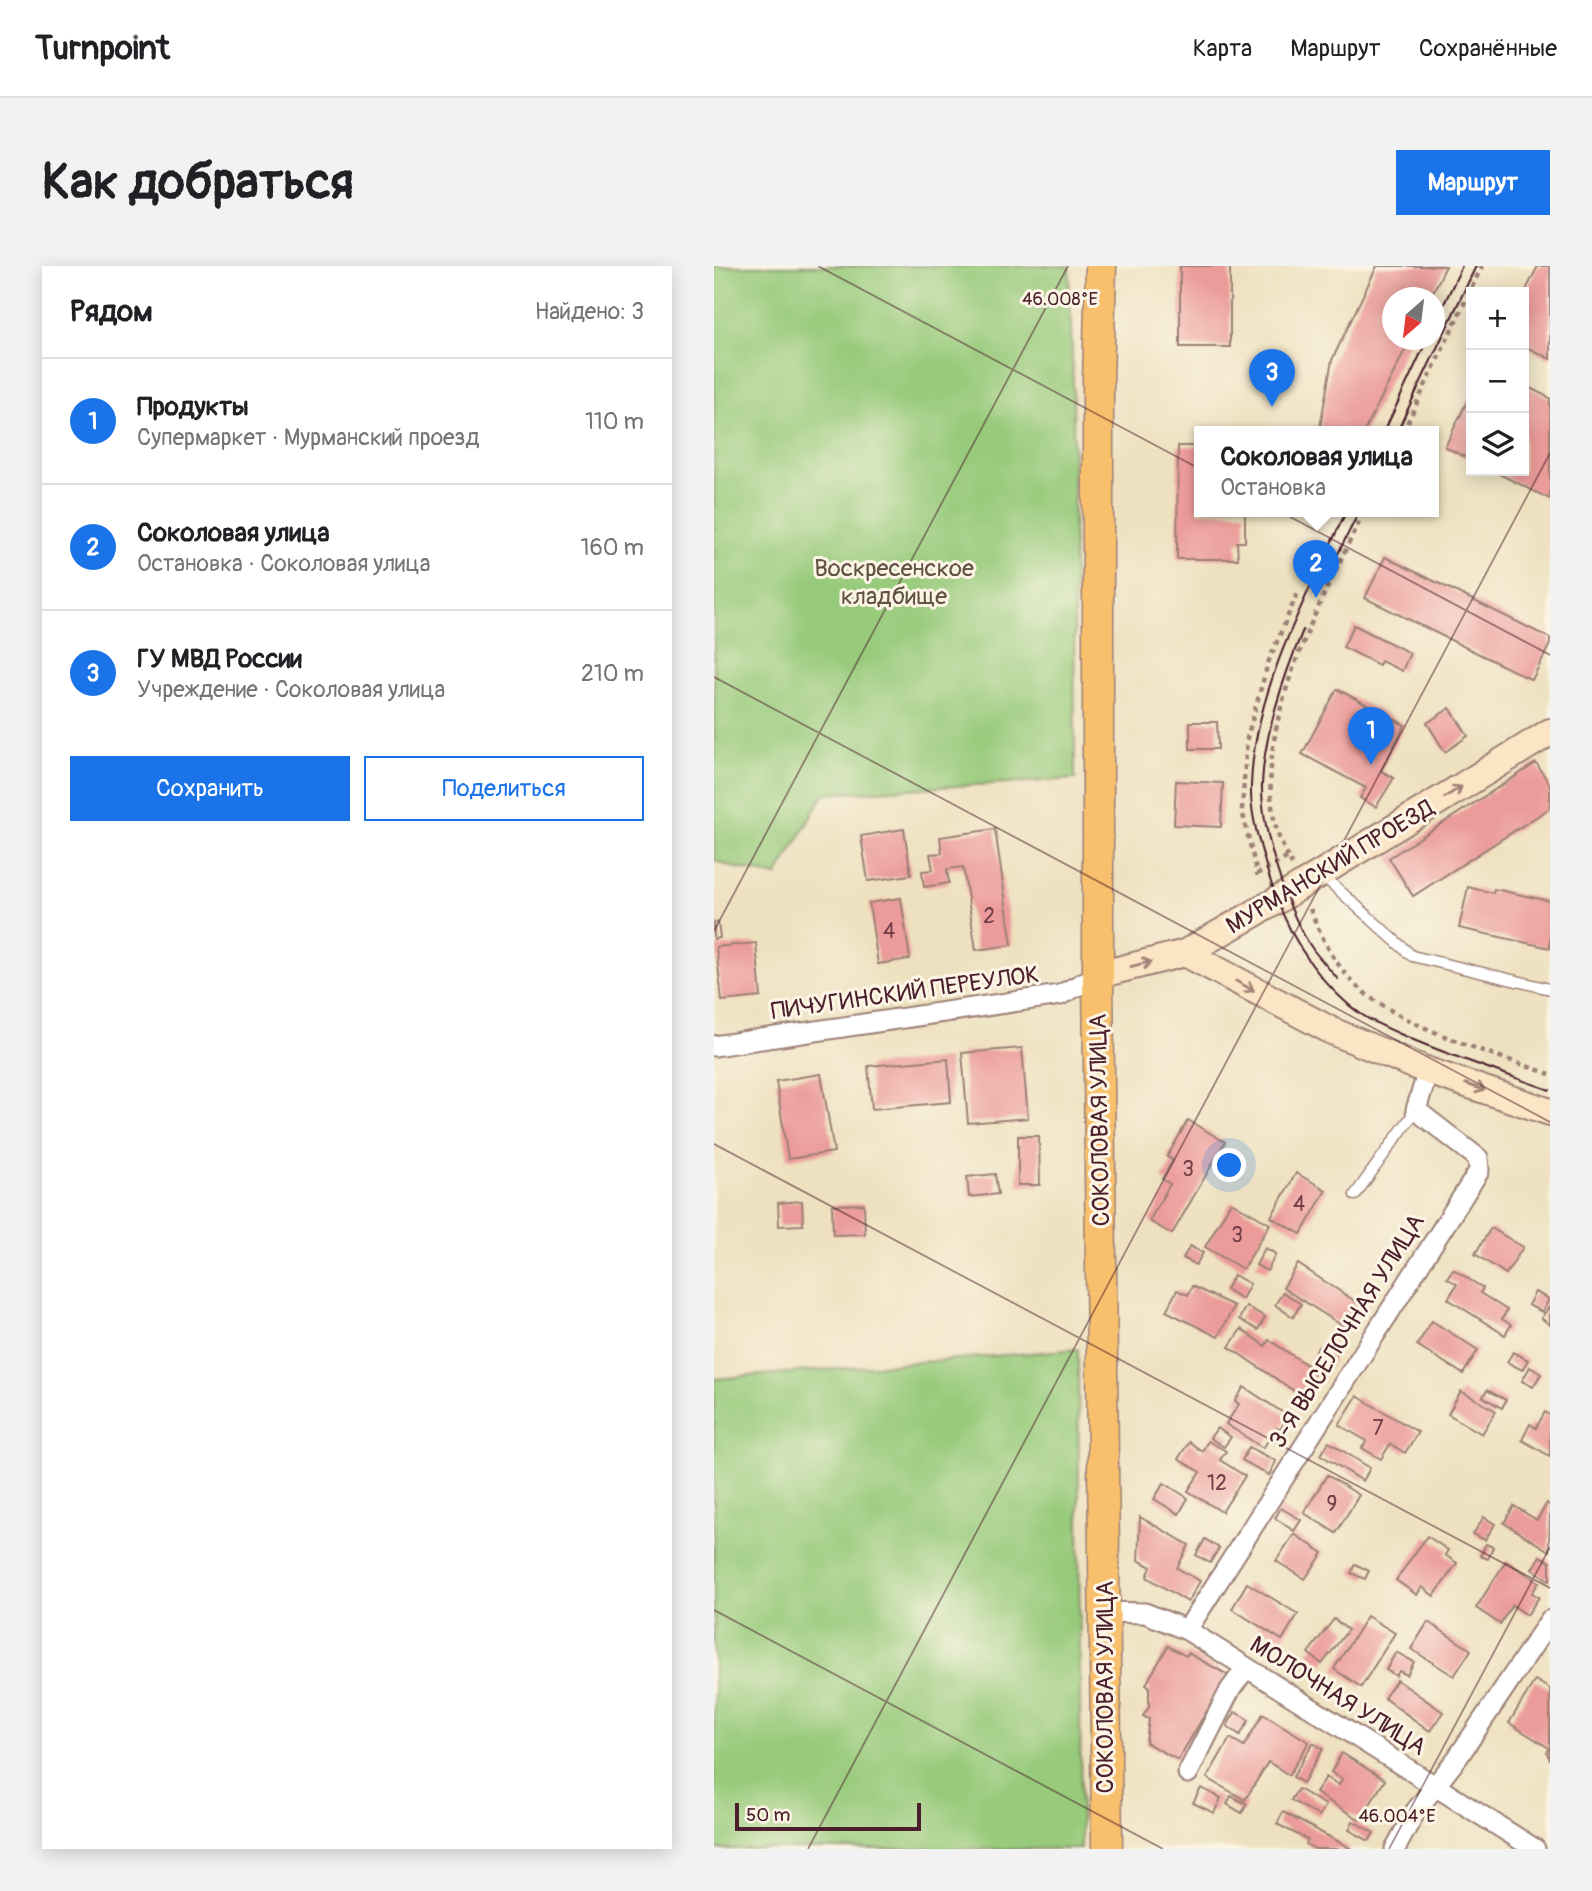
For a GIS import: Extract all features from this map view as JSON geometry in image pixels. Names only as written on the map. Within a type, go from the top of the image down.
[{"type":"main road","name":"СОКОЛОВАЯ УЛИЦА","points":[[1101,266],[1098,382],[1098,975],[1107,1849]]},
{"type":"street","name":"МУРМАНСКИЙ ПРОЕЗД","points":[[1098,975],[1185,953],[1321,874],[1550,732]]},
{"type":"street","points":[[1185,953],[1332,1031],[1428,1071],[1550,1112]]},
{"type":"street","name":"ПИЧУГИНСКИЙ ПЕРЕУЛОК","points":[[714,1046],[1060,995],[1098,975]]},
{"type":"street","points":[[1416,1111],[1428,1071]]},
{"type":"street","name":"3-Я ВЫСЕЛОЧНАЯ УЛИЦА","points":[[1187,1630],[1479,1171],[1478,1158],[1416,1111]]},
{"type":"street","name":"МОЛОЧНАЯ УЛИЦА","points":[[1105,1612],[1145,1613],[1187,1630],[1535,1849]]},
{"type":"street","points":[[1395,1849],[1415,1812],[1458,1757],[1550,1620]]},
{"type":"street","points":[[1188,1773],[1230,1690],[1246,1668]]},
{"type":"lane","points":[[1321,874],[1412,956],[1549,989]]},
{"type":"lane","points":[[1355,1195],[1416,1111]]},
{"type":"path","points":[[1406,426],[1482,266]]},
{"type":"path","points":[[1289,857],[1276,828],[1271,768],[1275,733],[1308,628],[1362,517]]},
{"type":"green space","name":"Воскресенское кладбище","points":[[714,266],[1069,266],[1073,383],[1075,779],[824,794],[777,876],[728,866],[714,860]]},
{"type":"green space","points":[[1078,1349],[1081,1849],[714,1849],[714,1379]]},
{"type":"building","points":[[1180,266],[1230,266],[1230,347],[1180,347]]},
{"type":"building","points":[[1377,266],[1446,266],[1436,287],[1382,287],[1382,350],[1405,350],[1367,426],[1320,426],[1332,360]]},
{"type":"building","points":[[1538,266],[1550,266],[1550,359],[1529,348],[1528,287]]},
{"type":"building","points":[[1529,388],[1550,398],[1550,499],[1503,476],[1529,476]]},
{"type":"building","points":[[1466,403],[1466,458],[1445,447]]},
{"type":"building","points":[[1178,446],[1194,446],[1194,517],[1245,517],[1245,542],[1237,542],[1238,559],[1177,559]]},
{"type":"building","points":[[1385,557],[1550,638],[1550,644],[1532,680],[1365,598]]},
{"type":"building","points":[[1354,625],[1410,653],[1402,671],[1381,661],[1379,665],[1343,647]]},
{"type":"building","points":[[1337,689],[1405,725],[1381,771],[1394,778],[1376,807],[1360,798],[1366,788],[1302,754]]},
{"type":"building","points":[[1450,708],[1468,736],[1445,752],[1427,723]]},
{"type":"building","points":[[1190,722],[1217,722],[1218,749],[1190,749]]},
{"type":"building","points":[[1536,763],[1550,785],[1550,808],[1413,896],[1389,858]]},
{"type":"building","points":[[1176,781],[1223,783],[1221,827],[1174,825]]},
{"type":"building","points":[[904,829],[911,875],[868,881],[861,836]]},
{"type":"building","points":[[995,829],[1012,945],[976,950],[963,867],[947,869],[949,883],[924,887],[922,871],[933,870],[930,854],[942,853],[940,837]]},
{"type":"building","points":[[1468,887],[1493,893],[1494,889],[1550,901],[1550,948],[1459,928]]},
{"type":"building","points":[[901,898],[910,959],[878,964],[869,903]]},
{"type":"building","points":[[718,922],[720,938],[714,939],[714,923]]},
{"type":"building","points":[[756,943],[761,997],[722,1001],[716,947]]},
{"type":"building","points":[[1022,1048],[1028,1118],[968,1123],[962,1053]]},
{"type":"building","points":[[948,1059],[951,1102],[872,1109],[868,1066]]},
{"type":"building","points":[[821,1074],[834,1152],[788,1159],[776,1081]]},
{"type":"building","points":[[1188,1120],[1225,1142],[1172,1234],[1149,1221],[1170,1184],[1162,1179],[1173,1160],[1167,1157]]},
{"type":"building","points":[[1018,1136],[1039,1136],[1040,1185],[1018,1185]]},
{"type":"building","points":[[1296,1173],[1326,1190],[1301,1234],[1271,1217]]},
{"type":"building","points":[[995,1174],[998,1194],[969,1197],[967,1177]]},
{"type":"building","points":[[802,1201],[803,1225],[779,1226],[778,1203]]},
{"type":"building","points":[[1231,1202],[1270,1224],[1243,1269],[1205,1247]]},
{"type":"building","points":[[864,1204],[865,1234],[833,1235],[832,1205]]},
{"type":"building","points":[[1491,1228],[1523,1247],[1506,1274],[1475,1254]]},
{"type":"building","points":[[1190,1246],[1203,1253],[1196,1265],[1183,1258]]},
{"type":"building","points":[[1265,1248],[1276,1254],[1267,1271],[1256,1265]]},
{"type":"building","points":[[1298,1264],[1361,1305],[1346,1328],[1283,1288]]},
{"type":"building","points":[[1453,1269],[1483,1288],[1480,1293],[1507,1310],[1502,1319],[1511,1325],[1505,1335],[1448,1299],[1457,1284],[1447,1278]]},
{"type":"building","points":[[1234,1275],[1250,1284],[1242,1299],[1226,1289]]},
{"type":"building","points":[[1192,1286],[1234,1306],[1218,1337],[1166,1311],[1177,1290],[1188,1295]]},
{"type":"building","points":[[1283,1292],[1301,1304],[1293,1317],[1275,1305]]},
{"type":"building","points":[[1535,1292],[1549,1299],[1542,1312],[1528,1305]]},
{"type":"building","points":[[1246,1306],[1265,1317],[1258,1330],[1239,1319]]},
{"type":"building","points":[[1550,1306],[1550,1325],[1541,1318]]},
{"type":"building","points":[[1432,1321],[1478,1350],[1463,1374],[1417,1345]]},
{"type":"building","points":[[1241,1329],[1265,1346],[1269,1340],[1316,1371],[1300,1395],[1229,1347]]},
{"type":"building","points":[[1318,1347],[1335,1356],[1329,1368],[1312,1359]]},
{"type":"building","points":[[1513,1352],[1528,1360],[1522,1370],[1507,1362]]},
{"type":"building","points":[[1530,1367],[1541,1374],[1533,1387],[1522,1381]]},
{"type":"building","points":[[1244,1387],[1288,1416],[1280,1430],[1277,1428],[1263,1448],[1226,1424],[1239,1404],[1235,1401]]},
{"type":"building","points":[[1487,1390],[1506,1400],[1502,1408],[1483,1397]]},
{"type":"building","points":[[1461,1391],[1496,1411],[1482,1434],[1448,1414]]},
{"type":"building","points":[[1357,1396],[1418,1432],[1405,1453],[1390,1444],[1381,1459],[1362,1448],[1367,1441],[1339,1425]]},
{"type":"building","points":[[1545,1412],[1550,1415],[1550,1456],[1522,1440],[1530,1424],[1536,1428]]},
{"type":"building","points":[[1217,1428],[1231,1437],[1224,1447],[1210,1438]]},
{"type":"building","points":[[1208,1441],[1226,1451],[1220,1460],[1245,1476],[1222,1512],[1188,1491],[1200,1472],[1178,1459],[1189,1442],[1202,1451]]},
{"type":"building","points":[[1329,1442],[1370,1468],[1363,1481],[1321,1455]]},
{"type":"building","points":[[1249,1447],[1276,1461],[1269,1475],[1242,1460]]},
{"type":"building","points":[[1327,1475],[1359,1495],[1336,1533],[1304,1513]]},
{"type":"building","points":[[1164,1483],[1188,1498],[1179,1514],[1154,1499]]},
{"type":"building","points":[[1547,1503],[1550,1506],[1549,1551],[1504,1523],[1514,1506],[1537,1520]]},
{"type":"building","points":[[1281,1508],[1301,1520],[1294,1531],[1275,1518]]},
{"type":"building","points":[[1140,1517],[1189,1545],[1177,1568],[1200,1581],[1188,1602],[1147,1577],[1151,1567],[1138,1560]]},
{"type":"building","points":[[1484,1517],[1495,1524],[1485,1540],[1473,1534]]},
{"type":"building","points":[[1294,1534],[1323,1553],[1305,1579],[1276,1561]]},
{"type":"building","points":[[1427,1536],[1448,1550],[1445,1555],[1457,1563],[1434,1596],[1422,1587],[1417,1595],[1396,1580]]},
{"type":"building","points":[[1205,1539],[1219,1548],[1210,1563],[1196,1555]]},
{"type":"building","points":[[1486,1544],[1493,1547],[1488,1559],[1480,1556]]},
{"type":"building","points":[[1540,1556],[1550,1562],[1550,1581],[1532,1569]]},
{"type":"building","points":[[1506,1561],[1539,1582],[1532,1593],[1539,1597],[1527,1615],[1512,1605],[1500,1624],[1476,1608]]},
{"type":"building","points":[[1355,1564],[1369,1571],[1365,1579],[1351,1573]]},
{"type":"building","points":[[1247,1583],[1298,1614],[1282,1640],[1232,1609]]},
{"type":"building","points":[[1367,1616],[1395,1633],[1361,1687],[1334,1669]]},
{"type":"building","points":[[1334,1619],[1348,1630],[1322,1664],[1308,1653]]},
{"type":"building","points":[[1428,1622],[1471,1650],[1454,1676],[1411,1649]]},
{"type":"building","points":[[1168,1646],[1186,1656],[1188,1653],[1228,1675],[1178,1760],[1146,1743],[1149,1719],[1143,1716],[1149,1707],[1149,1686],[1146,1684]]},
{"type":"building","points":[[1396,1652],[1414,1662],[1407,1675],[1399,1671],[1396,1676],[1386,1670]]},
{"type":"building","points":[[1397,1680],[1443,1712],[1430,1731],[1384,1698]]},
{"type":"building","points":[[1535,1680],[1550,1689],[1550,1760],[1547,1753],[1549,1748],[1509,1723]]},
{"type":"building","points":[[1235,1712],[1249,1720],[1240,1735],[1227,1726]]},
{"type":"building","points":[[1263,1714],[1309,1742],[1289,1775],[1268,1762],[1245,1800],[1207,1778],[1230,1738],[1244,1746]]},
{"type":"building","points":[[1313,1743],[1323,1749],[1303,1783],[1293,1777]]},
{"type":"building","points":[[1342,1753],[1385,1780],[1360,1820],[1316,1793],[1326,1777],[1339,1785],[1342,1779],[1331,1772]]},
{"type":"building","points":[[1201,1788],[1221,1798],[1214,1813],[1193,1803]]},
{"type":"building","points":[[1298,1789],[1326,1805],[1319,1816],[1291,1800]]},
{"type":"building","points":[[1231,1796],[1247,1804],[1242,1813],[1227,1804]]},
{"type":"building","points":[[1283,1812],[1352,1849],[1315,1849],[1306,1844],[1308,1840],[1277,1824]]},
{"type":"building","points":[[1353,1821],[1374,1833],[1369,1841],[1349,1830]]},
{"type":"tram line","points":[[1445,302],[1462,266]]},
{"type":"tram line","points":[[1400,426],[1476,266]]},
{"type":"tram line","points":[[1387,426],[1422,350]]},
{"type":"tram line","points":[[1344,517],[1285,645],[1261,715],[1254,751],[1252,808],[1274,892],[1290,929],[1310,962],[1335,992],[1357,1012],[1416,1041],[1550,1090]]},
{"type":"tram line","points":[[1316,597],[1356,517]]},
{"type":"tram line","points":[[1303,630],[1282,685],[1271,725],[1262,784],[1263,803],[1271,847],[1285,894],[1304,935],[1338,979]]},
{"type":"place","name":"ГУ МВД России","points":[[1272,407]]},
{"type":"place","name":"Соколовая улица","points":[[1316,598]]},
{"type":"place","name":"Продукты","points":[[1371,765]]}]
